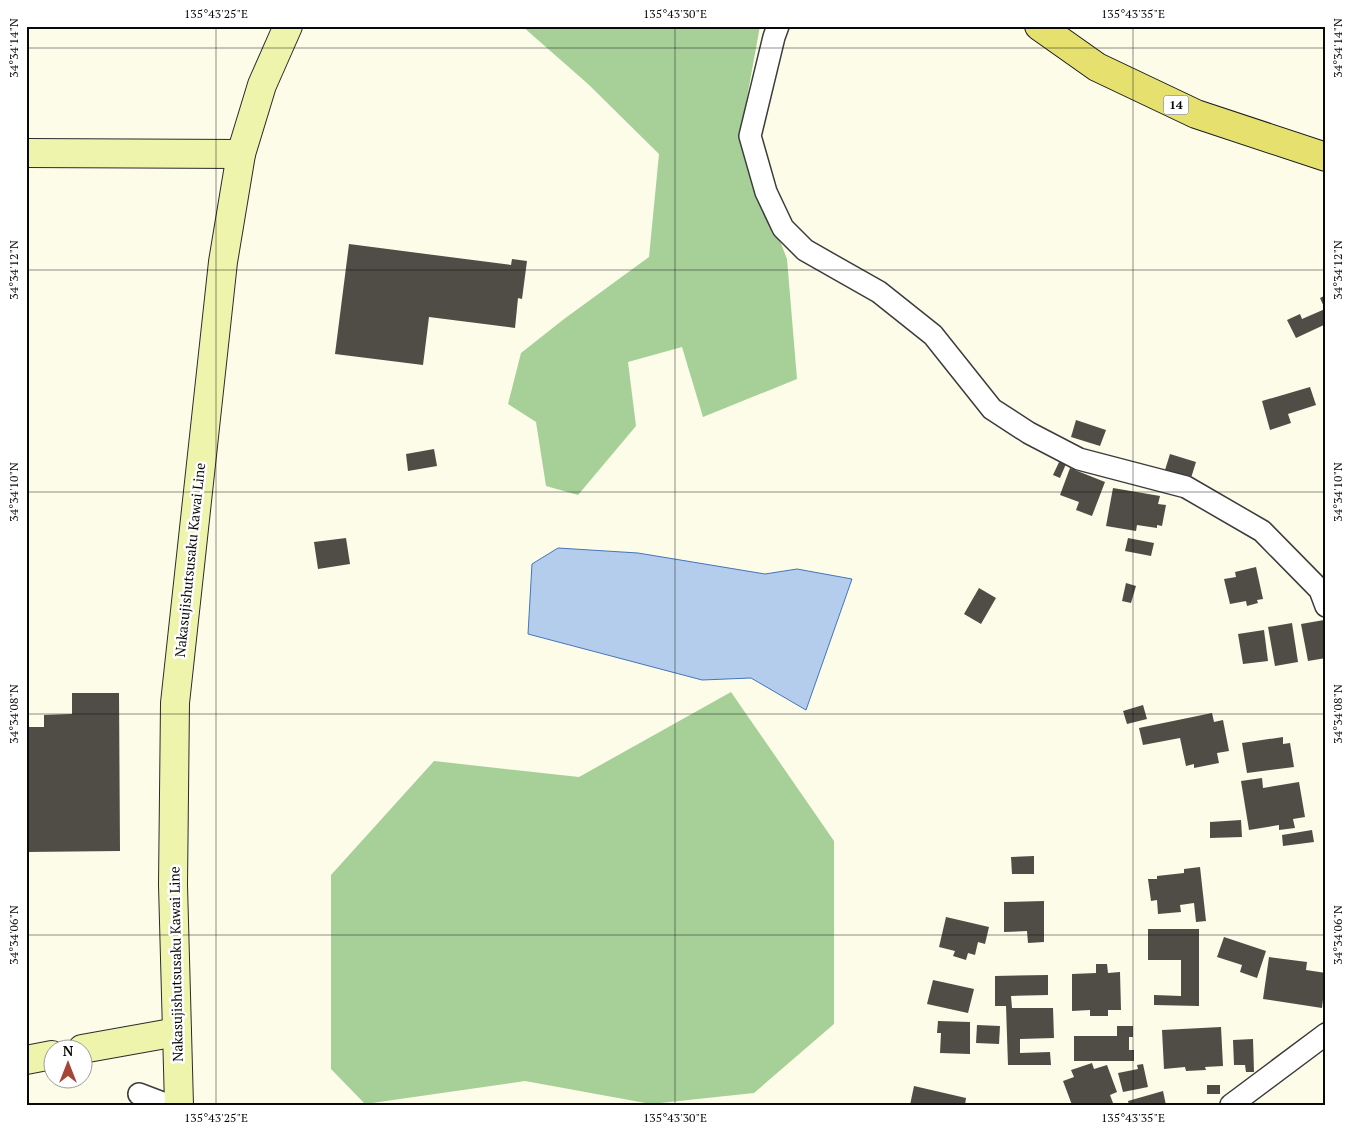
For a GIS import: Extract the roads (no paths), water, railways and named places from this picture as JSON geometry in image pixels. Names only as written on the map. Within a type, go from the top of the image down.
[{"type":"main road","name":"Nakasujishutsusaku Kawai Line","points":[[179,1105],[173,885],[174,703],[223,262],[241,154],[262,85],[288,26]]},
{"type":"main road","name":"14","points":[[1039,26],[1097,67],[1196,114],[1326,157]]},
{"type":"main road","points":[[26,153],[241,154]]},
{"type":"main road","points":[[92,1047],[177,1032]]},
{"type":"main road","points":[[26,1060],[42,1057]]},
{"type":"street","points":[[778,26],[750,136],[766,192],[783,228],[805,250],[879,292],[933,335],[992,409],[1079,459],[1186,487],[1262,531],[1320,590],[1326,606]]},
{"type":"street","points":[[1232,1105],[1326,1034]]},
{"type":"street","points":[[139,1094],[168,1105]]},
{"type":"water","points":[[558,548],[638,553],[765,574],[797,569],[852,579],[806,710],[751,678],[702,680],[528,634],[532,564]]}]
